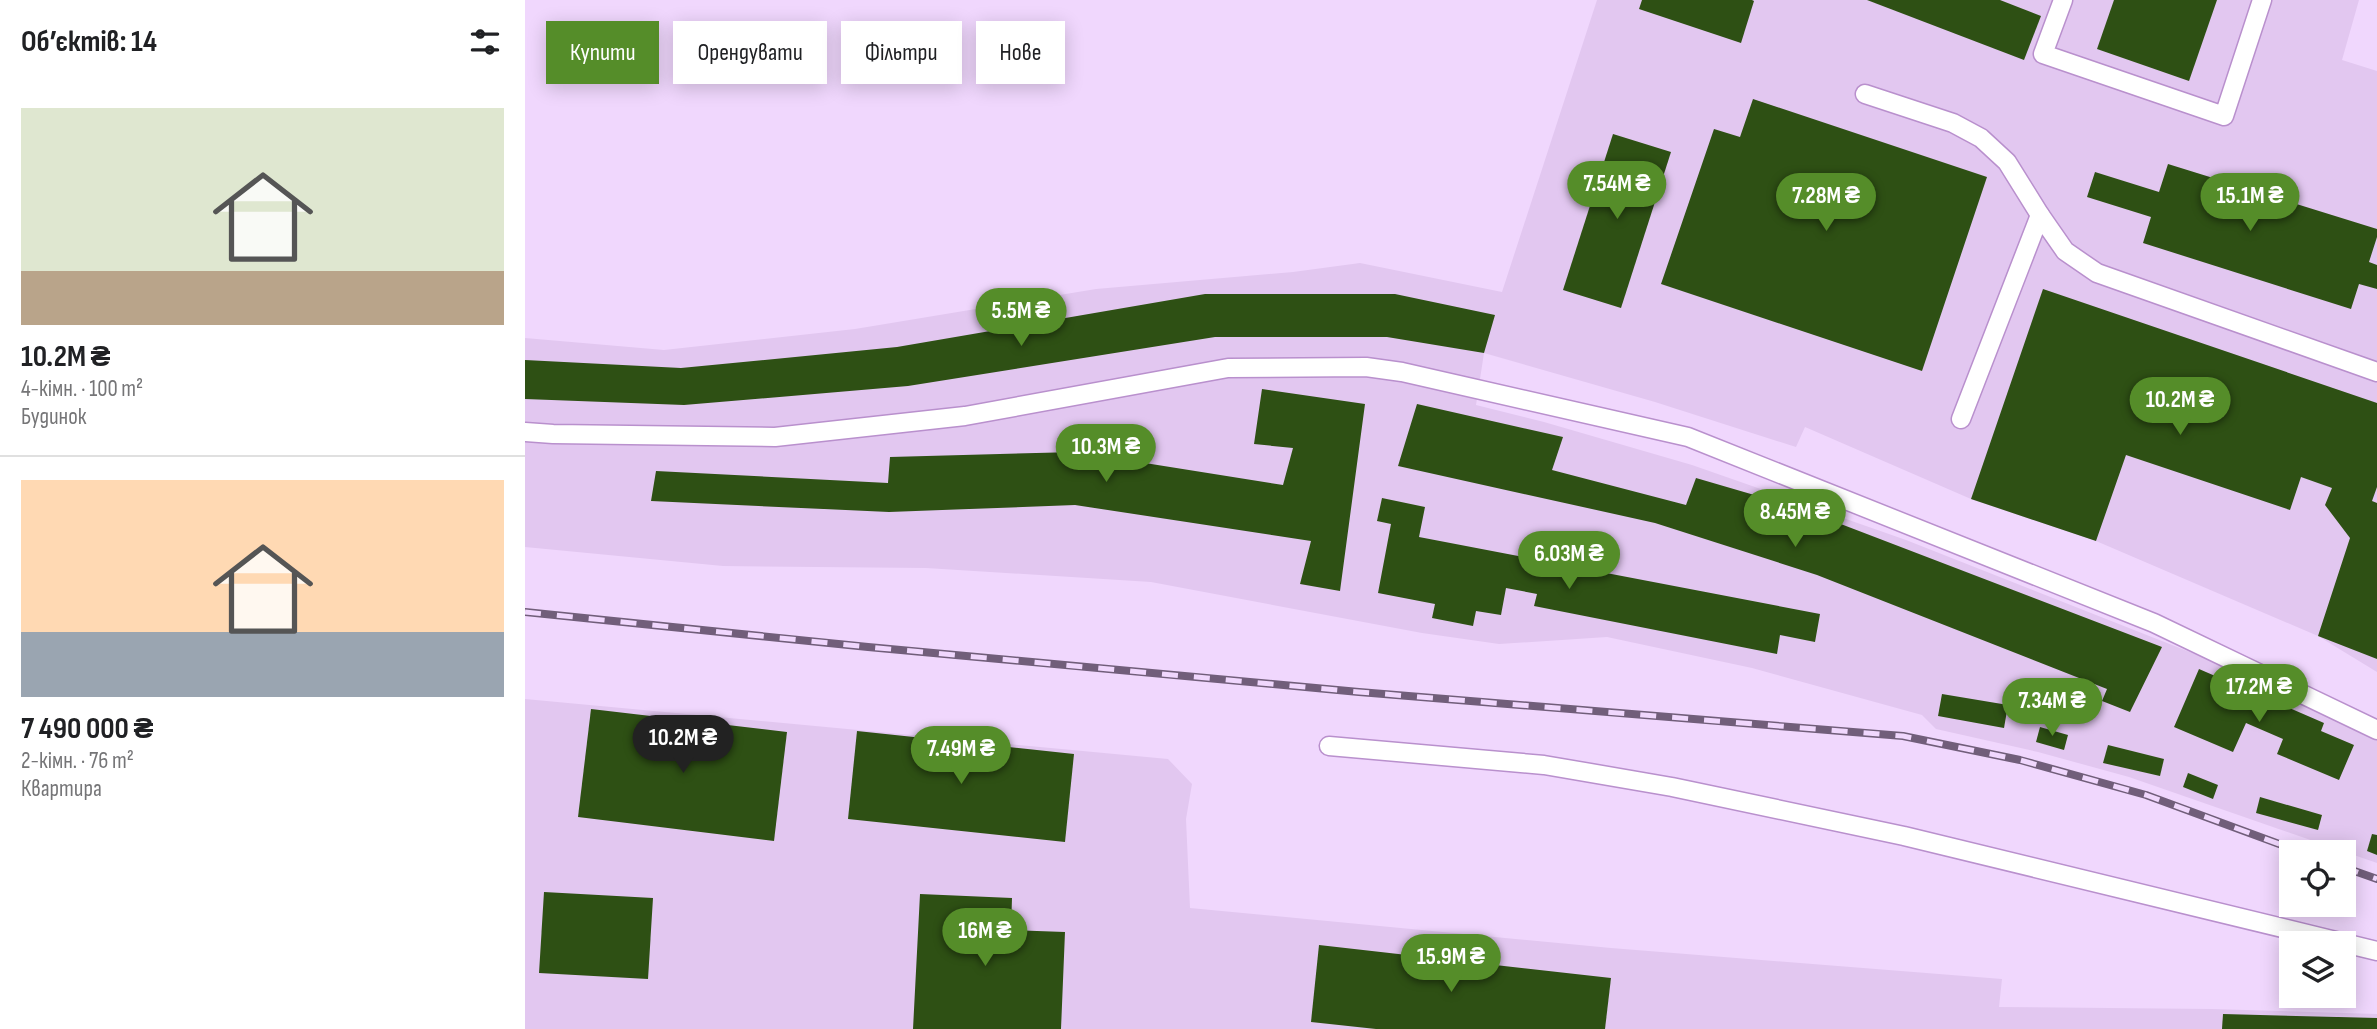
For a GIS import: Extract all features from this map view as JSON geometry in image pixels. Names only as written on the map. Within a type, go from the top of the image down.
[{"type":"lane","points":[[2063,0],[2043,54],[2224,116],[2262,0]]},
{"type":"lane","points":[[1865,94],[1953,123],[1981,138],[2007,162],[2065,251],[2097,273],[2377,372]]},
{"type":"lane","points":[[1961,419],[2040,215]]},
{"type":"lane","points":[[525,432],[775,437],[965,416],[1229,368],[1366,368],[1402,372],[1688,437],[2154,623],[2377,730]]},
{"type":"lane","points":[[1329,746],[1544,765],[1672,787],[1905,836],[2377,951]]},
{"type":"shaded area","points":[[1597,0],[2359,0],[2342,60],[2377,71],[2377,672],[2318,636],[2096,541],[1971,499],[1805,427],[1796,447],[1655,402],[1484,353],[1476,405],[1692,465],[1906,540],[2205,658],[2377,731],[2377,863],[2356,856],[2356,840],[2311,840],[2129,777],[2038,752],[1936,729],[1922,715],[1752,668],[1607,637],[1499,644],[1422,633],[1151,582],[926,568],[723,566],[525,547],[525,338],[664,350],[855,329],[1096,289],[1293,272],[1360,263],[1502,292]]},
{"type":"shaded area","points":[[525,699],[1168,759],[1192,784],[1186,819],[1190,908],[1611,948],[2002,979],[1999,1007],[2377,1014],[2377,1029],[525,1029]]},
{"type":"building","points":[[1642,0],[1754,1],[1741,43],[1639,9]]},
{"type":"building","points":[[1867,0],[2000,0],[2041,16],[2024,60]]},
{"type":"building","points":[[2114,0],[2217,0],[2189,81],[2097,49]]},
{"type":"building","points":[[1753,99],[1987,177],[1922,371],[1661,284],[1714,129],[1740,137]]},
{"type":"building","points":[[1613,134],[1671,152],[1621,308],[1563,290]]},
{"type":"building","points":[[2168,164],[2377,229],[2369,262],[2377,265],[2377,289],[2359,284],[2351,309],[2143,243],[2151,217],[2087,197],[2095,172],[2159,192]]},
{"type":"building","points":[[2043,289],[2377,403],[2377,487],[2372,501],[2377,503],[2377,659],[2318,636],[2350,538],[2325,505],[2332,488],[2301,477],[2290,510],[2126,455],[2096,541],[1971,499]]},
{"type":"building","points":[[1205,294],[1395,294],[1495,315],[1484,353],[1387,337],[1215,337],[908,386],[684,405],[525,399],[525,360],[681,368],[897,347]]},
{"type":"building","points":[[1262,389],[1365,404],[1340,591],[1300,584],[1311,541],[1075,505],[889,512],[651,501],[656,471],[888,483],[890,457],[1076,452],[1283,485],[1293,448],[1254,444]]},
{"type":"building","points":[[1417,404],[1563,437],[1552,470],[1686,505],[1696,478],[1799,508],[2162,647],[2130,712],[2102,701],[2107,689],[1817,575],[1655,523],[1398,466]]},
{"type":"building","points":[[1382,498],[1425,507],[1419,537],[1820,614],[1815,642],[1780,635],[1777,654],[1534,606],[1537,594],[1506,588],[1501,615],[1476,611],[1473,626],[1432,618],[1435,604],[1378,593],[1391,524],[1377,521]]},
{"type":"building","points":[[2199,669],[2324,723],[2321,731],[2354,745],[2339,780],[2277,754],[2283,739],[2246,723],[2233,752],[2174,727]]},
{"type":"building","points":[[1942,694],[2008,705],[2004,728],[1938,716]]},
{"type":"building","points":[[591,709],[787,732],[774,841],[578,817]]},
{"type":"building","points":[[2040,727],[2068,735],[2064,750],[2036,742]]},
{"type":"building","points":[[857,731],[1074,754],[1065,842],[848,819]]},
{"type":"building","points":[[2108,745],[2164,759],[2160,776],[2103,763]]},
{"type":"building","points":[[2188,773],[2218,785],[2213,799],[2183,787]]},
{"type":"building","points":[[2260,797],[2322,815],[2318,830],[2256,813]]},
{"type":"building","points":[[2372,834],[2377,835],[2377,855],[2367,851]]},
{"type":"building","points":[[544,892],[653,898],[648,979],[539,973]]},
{"type":"building","points":[[920,894],[1012,898],[1011,930],[1065,932],[1061,1029],[913,1029]]},
{"type":"building","points":[[1319,945],[1611,978],[1605,1029],[1376,1029],[1311,1022]]},
{"type":"building","points":[[2223,1014],[2377,1018],[2377,1029],[2222,1029]]},
{"type":"railway","points":[[525,612],[1359,692],[1903,736],[2020,760],[2146,795],[2279,844]]},
{"type":"railway","points":[[2356,872],[2377,879]]}]
